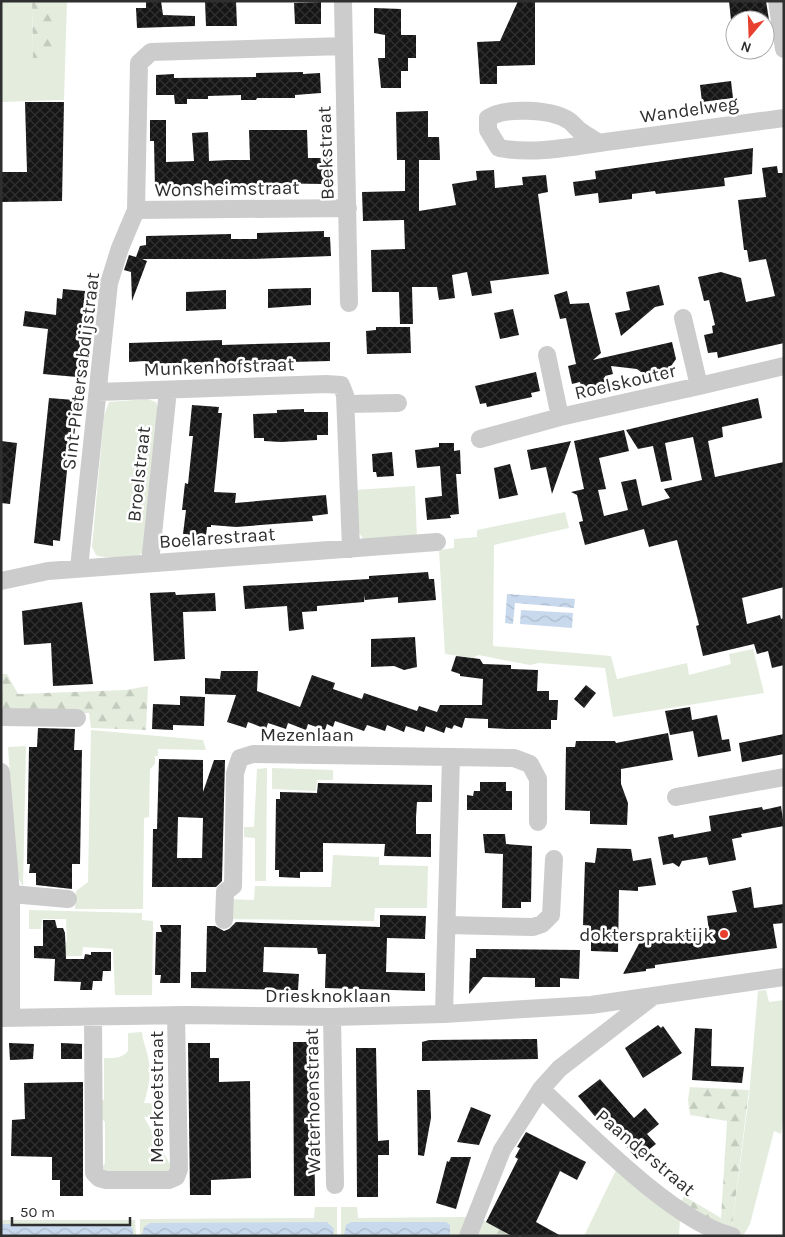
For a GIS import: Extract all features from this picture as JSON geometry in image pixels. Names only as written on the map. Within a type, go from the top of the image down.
[{"type":"street","name":"Beekstraat","points":[[343,1],[349,303]]},
{"type":"street","points":[[777,1],[784,49]]},
{"type":"street","name":"Sint-Pietersabdijstraat","points":[[79,568],[109,283],[120,248],[136,210],[139,63],[151,52],[344,46]]},
{"type":"street","name":"Wandelweg","points":[[599,143],[578,130],[568,120],[541,113],[515,110],[497,112],[488,118],[488,130],[499,148],[519,152],[599,143],[784,118]]},
{"type":"street","name":"Wonsheimstraat","points":[[136,210],[348,208]]},
{"type":"street","name":"Roelskouter","points":[[683,318],[699,386]]},
{"type":"street","name":"Roelskouter","points":[[547,355],[560,417]]},
{"type":"street","name":"Roelskouter","points":[[480,439],[560,417],[784,366]]},
{"type":"street","name":"Munkenhofstraat","points":[[98,392],[326,384],[341,385],[346,404]]},
{"type":"street","name":"Broelstraat","points":[[150,563],[168,390]]},
{"type":"street","points":[[351,549],[346,404],[398,403]]},
{"type":"street","name":"Boelarestraat","points":[[1,581],[48,571],[79,568],[437,542]]},
{"type":"street","points":[[1,718],[77,718]]},
{"type":"street","name":"Mezenlaan","points":[[224,920],[225,892],[233,886],[235,773],[240,758],[253,754],[514,758],[530,764],[538,779],[538,822]]},
{"type":"street","points":[[444,1014],[451,757]]},
{"type":"street","points":[[1,772],[12,894],[6,1018]]},
{"type":"street","points":[[676,797],[784,777]]},
{"type":"street","points":[[447,925],[533,927],[542,924],[551,915],[554,859]]},
{"type":"street","points":[[12,894],[68,899]]},
{"type":"street","name":"Driesknoklaan","points":[[6,1018],[332,1017],[444,1014],[591,1005],[784,977]]},
{"type":"street","name":"Driesknoklaan","points":[[468,1236],[502,1150],[541,1089],[560,1068],[655,995]]},
{"type":"street","name":"Meerkoetstraat","points":[[92,1017],[94,1173],[98,1178],[106,1180],[170,1180],[176,1177],[178,1169],[176,1016]]},
{"type":"street","name":"Waterhoenstraat","points":[[332,1017],[335,1184]]},
{"type":"street","name":"Paanderstraat","points":[[541,1089],[613,1156],[654,1190],[679,1209],[715,1231],[732,1236]]},
{"type":"green space","points":[[1,1],[32,1],[33,58],[52,58],[52,1],[67,1],[64,100],[1,102]]},
{"type":"green space","points":[[32,1],[52,1],[52,58],[33,58]]},
{"type":"green space","points":[[147,399],[156,402],[159,413],[146,545],[142,553],[133,556],[119,558],[96,555],[92,547],[104,416],[109,402]]},
{"type":"green space","points":[[415,486],[417,539],[365,541],[359,533],[355,490]]},
{"type":"green space","points":[[565,512],[569,528],[494,545],[493,646],[611,656],[617,679],[687,663],[689,675],[731,664],[729,654],[753,649],[764,693],[613,717],[605,668],[539,663],[530,665],[478,655],[473,658],[445,654],[439,550],[454,548],[454,539],[477,537],[477,530]]},
{"type":"green space","points":[[1,674],[7,674],[18,694],[126,690],[148,686],[146,730],[91,728],[89,713],[19,714],[4,711],[1,704],[3,686]]},
{"type":"green space","points":[[91,730],[203,740],[206,750],[158,749],[158,756],[155,756],[155,764],[150,769],[149,817],[144,818],[143,909],[75,909],[76,891],[88,882]]},
{"type":"green space","points":[[26,746],[23,887],[17,875],[8,747]]},
{"type":"green space","points":[[267,768],[266,881],[255,881],[255,838],[244,837],[244,827],[254,827],[257,769]]},
{"type":"green space","points":[[272,768],[333,770],[333,780],[317,780],[316,791],[272,789]]},
{"type":"green space","points":[[333,855],[379,857],[379,865],[428,866],[427,908],[375,908],[374,921],[227,919],[228,899],[254,900],[255,886],[331,887]]},
{"type":"green space","points":[[29,910],[142,913],[142,920],[153,921],[152,995],[115,995],[113,949],[83,947],[82,956],[62,956],[61,943],[67,942],[66,919],[42,919],[41,929],[29,929]]},
{"type":"green space","points":[[766,990],[769,1002],[784,1000],[784,1116],[781,1134],[774,1131],[750,1224],[743,1236],[731,1234],[749,1096],[758,991]]},
{"type":"green space","points":[[142,1032],[150,1068],[149,1083],[144,1103],[164,1104],[163,1117],[144,1117],[172,1168],[170,1171],[162,1172],[106,1172],[101,1168],[105,1163],[105,1122],[100,1117],[99,1105],[104,1099],[104,1058],[117,1058],[123,1055],[128,1051],[128,1033]]},
{"type":"green space","points":[[690,1087],[749,1090],[731,1234],[679,1206],[684,1196],[721,1218],[727,1121],[690,1115],[688,1100]]},
{"type":"green space","points":[[618,1166],[680,1219],[679,1236],[584,1236]]},
{"type":"green space","points":[[315,1207],[337,1207],[337,1236],[140,1236],[140,1219],[314,1218]]},
{"type":"green space","points":[[341,1207],[357,1207],[358,1218],[466,1217],[459,1236],[341,1236]]},
{"type":"green space","points":[[481,1219],[512,1236],[475,1236]]},
{"type":"green space","points":[[1,1220],[135,1220],[136,1236],[1,1236]]},
{"type":"water","points":[[507,594],[575,599],[574,608],[515,603],[513,624],[505,623]]},
{"type":"water","points":[[521,610],[573,613],[572,628],[520,624]]},
{"type":"water","points":[[327,1222],[334,1229],[333,1236],[142,1236],[144,1227],[150,1223]]},
{"type":"water","points":[[351,1222],[446,1222],[450,1225],[450,1236],[344,1236],[346,1225]]},
{"type":"water","points":[[1,1224],[128,1224],[133,1229],[133,1236],[1,1236]]},
{"type":"building","points":[[146,1],[161,1],[163,15],[195,16],[195,26],[137,28],[136,8],[146,8]]},
{"type":"building","points":[[205,1],[236,1],[237,26],[206,26]]},
{"type":"building","points":[[518,1],[535,1],[535,65],[497,66],[497,84],[480,84],[477,42],[500,41]]},
{"type":"building","points":[[729,1],[766,1],[767,10],[730,10]]},
{"type":"building","points":[[321,2],[321,24],[295,24],[294,3]]},
{"type":"building","points":[[374,8],[401,9],[401,35],[416,35],[416,58],[408,58],[408,71],[401,71],[401,88],[381,88],[378,58],[385,58],[385,35],[374,33]]},
{"type":"building","points":[[303,72],[303,74],[320,73],[321,93],[295,95],[295,98],[257,98],[256,100],[241,100],[241,95],[208,96],[208,99],[187,99],[187,104],[175,104],[174,95],[156,95],[156,75],[174,74],[174,78],[256,77],[256,73]]},
{"type":"building","points":[[731,81],[733,98],[702,102],[700,85]]},
{"type":"building","points":[[25,102],[64,102],[62,201],[1,202],[1,172],[27,172]]},
{"type":"building","points":[[428,111],[428,137],[439,137],[440,160],[419,160],[419,211],[456,205],[452,184],[477,180],[476,171],[494,170],[495,188],[523,185],[522,177],[546,175],[548,192],[538,194],[549,274],[490,281],[492,293],[472,296],[467,272],[452,275],[455,298],[439,300],[437,287],[412,287],[413,324],[400,324],[399,292],[372,292],[371,250],[405,249],[404,220],[363,221],[362,192],[405,191],[405,160],[397,160],[396,112]]},
{"type":"building","points":[[150,120],[166,120],[166,162],[194,161],[192,133],[208,132],[209,161],[250,160],[249,130],[307,130],[308,158],[329,158],[329,181],[323,181],[323,184],[260,183],[260,186],[155,189],[154,141],[150,141]]},
{"type":"building","points":[[753,148],[752,174],[724,178],[725,186],[656,194],[655,191],[632,194],[632,199],[599,203],[598,193],[575,196],[573,182],[596,179],[595,171]]},
{"type":"building","points":[[777,166],[778,173],[784,173],[784,343],[718,358],[717,352],[708,353],[704,335],[713,333],[712,326],[715,325],[709,300],[704,301],[698,277],[721,272],[741,278],[746,302],[775,296],[766,259],[749,262],[747,250],[744,250],[738,200],[766,197],[762,168]]},
{"type":"building","points":[[324,231],[324,237],[330,237],[331,256],[252,259],[142,259],[147,261],[132,301],[131,272],[124,270],[129,255],[136,257],[140,246],[146,245],[146,236],[231,234],[231,239],[257,239],[257,233]]},
{"type":"building","points":[[659,285],[664,305],[655,307],[621,336],[615,313],[630,310],[626,292]]},
{"type":"building","points":[[311,288],[311,305],[268,308],[268,289]]},
{"type":"building","points":[[63,289],[85,291],[77,377],[43,374],[48,329],[23,326],[25,311],[56,315],[57,298],[62,299]]},
{"type":"building","points":[[226,290],[226,309],[186,311],[186,292]]},
{"type":"building","points":[[567,291],[570,304],[589,303],[601,353],[593,360],[672,342],[676,359],[669,369],[645,375],[637,369],[611,366],[613,374],[605,376],[607,383],[582,389],[580,382],[572,384],[568,366],[576,364],[566,318],[560,319],[554,295]]},
{"type":"building","points":[[513,309],[519,335],[500,339],[494,313]]},
{"type":"building","points":[[376,327],[410,327],[411,353],[367,354],[366,331],[376,330]]},
{"type":"building","points":[[222,340],[222,345],[330,342],[330,361],[220,364],[220,362],[145,364],[145,361],[129,362],[129,343]]},
{"type":"building","points":[[536,372],[540,391],[531,393],[532,397],[487,407],[486,403],[480,404],[475,386]]},
{"type":"building","points":[[49,398],[74,400],[60,541],[53,540],[53,546],[34,543]]},
{"type":"building","points":[[758,398],[762,418],[722,427],[723,437],[708,441],[715,477],[784,462],[784,587],[742,598],[747,624],[780,615],[781,619],[784,618],[784,665],[772,668],[768,651],[757,654],[754,644],[703,656],[696,626],[699,625],[677,540],[649,547],[644,529],[585,545],[579,522],[583,521],[577,495],[571,492],[584,489],[574,441],[624,430],[629,451],[599,458],[606,489],[598,490],[604,516],[628,510],[621,482],[636,479],[642,506],[670,498],[664,489],[702,480],[693,437],[665,443],[672,480],[661,482],[653,446],[638,449],[626,430]]},
{"type":"building","points":[[192,405],[219,407],[218,413],[222,413],[214,492],[236,493],[235,503],[326,495],[328,514],[312,516],[313,521],[236,527],[211,525],[211,527],[207,527],[206,536],[183,534],[186,510],[182,510],[185,483],[188,484],[193,436],[189,436]]},
{"type":"building","points":[[304,409],[304,412],[328,412],[328,435],[317,435],[317,440],[281,442],[264,441],[264,438],[254,438],[253,414],[277,413],[277,410]]},
{"type":"building","points":[[1,441],[17,443],[10,504],[1,503]]},
{"type":"building","points":[[571,441],[552,494],[546,467],[531,470],[527,450]]},
{"type":"building","points":[[439,443],[454,443],[454,451],[460,450],[461,474],[456,474],[459,514],[450,515],[451,518],[427,520],[425,498],[442,496],[440,466],[417,468],[415,450],[439,447]]},
{"type":"building","points":[[392,452],[394,476],[377,477],[376,472],[373,472],[372,454]]},
{"type":"building","points":[[510,464],[518,495],[499,499],[494,468]]},
{"type":"building","points":[[428,572],[429,579],[434,579],[436,600],[398,603],[398,597],[365,600],[365,595],[364,602],[317,606],[317,611],[302,612],[304,629],[289,631],[287,606],[245,609],[243,586],[369,579],[369,576]]},
{"type":"building","points":[[175,592],[176,595],[215,593],[216,611],[183,612],[185,659],[154,661],[150,593]]},
{"type":"building","points":[[82,602],[93,684],[53,686],[51,643],[24,645],[22,611]]},
{"type":"building","points":[[415,637],[417,667],[404,670],[394,666],[371,667],[371,639]]},
{"type":"building","points":[[456,656],[480,659],[483,664],[511,665],[511,669],[538,670],[537,691],[549,691],[549,700],[558,700],[557,720],[551,720],[551,729],[488,728],[488,719],[465,718],[462,728],[454,725],[452,729],[446,727],[444,733],[426,726],[424,732],[406,726],[404,732],[387,725],[385,731],[367,725],[364,731],[335,721],[333,727],[327,724],[325,730],[308,724],[306,730],[288,723],[286,729],[268,723],[266,729],[248,722],[246,728],[227,722],[236,695],[205,694],[205,678],[220,679],[221,671],[258,671],[257,691],[300,707],[312,675],[335,683],[333,689],[362,699],[364,693],[417,711],[419,706],[437,712],[440,705],[482,705],[483,679],[460,676],[460,674],[451,671]]},
{"type":"building","points":[[586,685],[596,693],[584,708],[574,699]]},
{"type":"building","points":[[180,696],[205,697],[204,726],[173,725],[173,730],[152,729],[153,704],[180,705]]},
{"type":"building","points":[[690,707],[692,720],[717,715],[722,740],[729,739],[731,751],[698,757],[693,731],[670,735],[665,711]]},
{"type":"building","points":[[38,728],[75,729],[74,750],[82,750],[80,864],[72,864],[72,889],[36,885],[36,873],[29,873],[30,864],[27,864],[29,747],[37,747]]},
{"type":"building","points":[[668,733],[673,760],[621,769],[621,784],[628,803],[627,825],[590,824],[590,811],[565,810],[566,747],[575,747],[576,741],[615,741],[616,743]]},
{"type":"building","points":[[784,734],[784,754],[742,762],[739,743]]},
{"type":"building","points":[[159,759],[203,760],[203,792],[214,760],[225,760],[222,881],[216,887],[152,887],[153,829],[157,829]],"holes":[[[178,817],[203,818],[202,858],[177,858]]]},
{"type":"building","points":[[480,782],[506,782],[506,791],[512,791],[512,810],[467,810],[467,795],[473,796],[474,791],[480,791]]},
{"type":"building","points":[[318,783],[432,785],[432,802],[417,802],[416,817],[416,834],[431,834],[431,857],[384,856],[385,844],[323,843],[323,872],[300,872],[300,878],[279,877],[279,870],[275,870],[276,799],[280,799],[280,792],[317,793]]},
{"type":"building","points":[[781,806],[784,826],[741,834],[742,837],[732,839],[736,860],[709,865],[707,857],[682,861],[679,867],[673,863],[663,865],[658,837],[673,834],[674,838],[711,831],[709,816],[762,807],[763,810]]},
{"type":"building","points":[[483,834],[505,834],[506,844],[532,846],[531,902],[521,902],[521,908],[502,908],[503,854],[485,853]]},
{"type":"building","points":[[597,848],[631,849],[633,861],[651,858],[656,885],[638,887],[638,891],[619,890],[618,952],[591,951],[591,926],[583,925],[585,862],[595,863]]},
{"type":"building","points":[[751,887],[754,908],[784,904],[784,923],[773,924],[777,948],[655,965],[655,968],[646,969],[646,971],[623,974],[643,936],[646,938],[673,934],[673,936],[709,931],[707,916],[737,912],[732,891]]},
{"type":"building","points":[[380,915],[426,916],[425,939],[387,938],[386,972],[425,973],[425,991],[325,988],[326,954],[318,954],[317,948],[264,947],[263,972],[299,974],[298,990],[191,988],[191,972],[206,972],[207,926],[215,926],[224,931],[236,922],[380,927]]},
{"type":"building","points":[[43,920],[55,920],[57,928],[63,928],[65,933],[66,959],[84,959],[85,954],[91,955],[91,952],[111,952],[111,971],[103,971],[102,981],[93,981],[92,990],[80,990],[81,982],[54,981],[55,959],[34,958],[34,946],[43,946]]},
{"type":"building","points":[[160,925],[181,925],[180,983],[160,983],[161,975],[155,975],[156,932],[162,932]]},
{"type":"building","points":[[476,949],[580,950],[579,979],[560,978],[560,987],[535,987],[535,978],[483,977],[469,994],[470,958],[476,958]]},
{"type":"building","points":[[658,1025],[661,1028],[663,1026],[682,1053],[643,1078],[625,1048]]},
{"type":"building","points":[[695,1028],[712,1029],[711,1066],[744,1067],[742,1083],[692,1080]]},
{"type":"building","points":[[537,1039],[538,1059],[422,1061],[422,1042],[429,1040]]},
{"type":"building","points":[[293,1042],[312,1042],[313,1049],[315,1196],[294,1196]]},
{"type":"building","points":[[9,1043],[34,1044],[33,1059],[10,1060]]},
{"type":"building","points":[[61,1043],[82,1044],[82,1059],[61,1059]]},
{"type":"building","points":[[188,1043],[210,1043],[210,1058],[219,1058],[219,1082],[250,1081],[251,1178],[211,1180],[211,1195],[190,1195]]},
{"type":"building","points":[[356,1048],[376,1048],[378,1141],[389,1140],[389,1155],[378,1155],[378,1197],[357,1197]]},
{"type":"building","points":[[600,1079],[634,1118],[645,1108],[659,1124],[647,1134],[656,1144],[637,1159],[616,1134],[621,1130],[606,1111],[597,1119],[578,1096]]},
{"type":"building","points":[[83,1082],[83,1196],[60,1196],[60,1180],[52,1180],[52,1157],[11,1156],[12,1120],[25,1119],[24,1083]]},
{"type":"building","points":[[417,1090],[430,1090],[431,1118],[424,1156],[418,1155]]},
{"type":"building","points":[[471,1107],[491,1115],[479,1145],[457,1142]]},
{"type":"building","points":[[526,1132],[586,1162],[577,1180],[560,1171],[536,1222],[561,1236],[512,1236],[486,1222],[518,1159],[515,1157],[520,1148],[517,1147]]},
{"type":"building","points":[[451,1157],[471,1157],[456,1209],[436,1203],[447,1161],[449,1162]]},
{"type":"place","name":"dokterspraktijk","points":[[724,934]]}]
